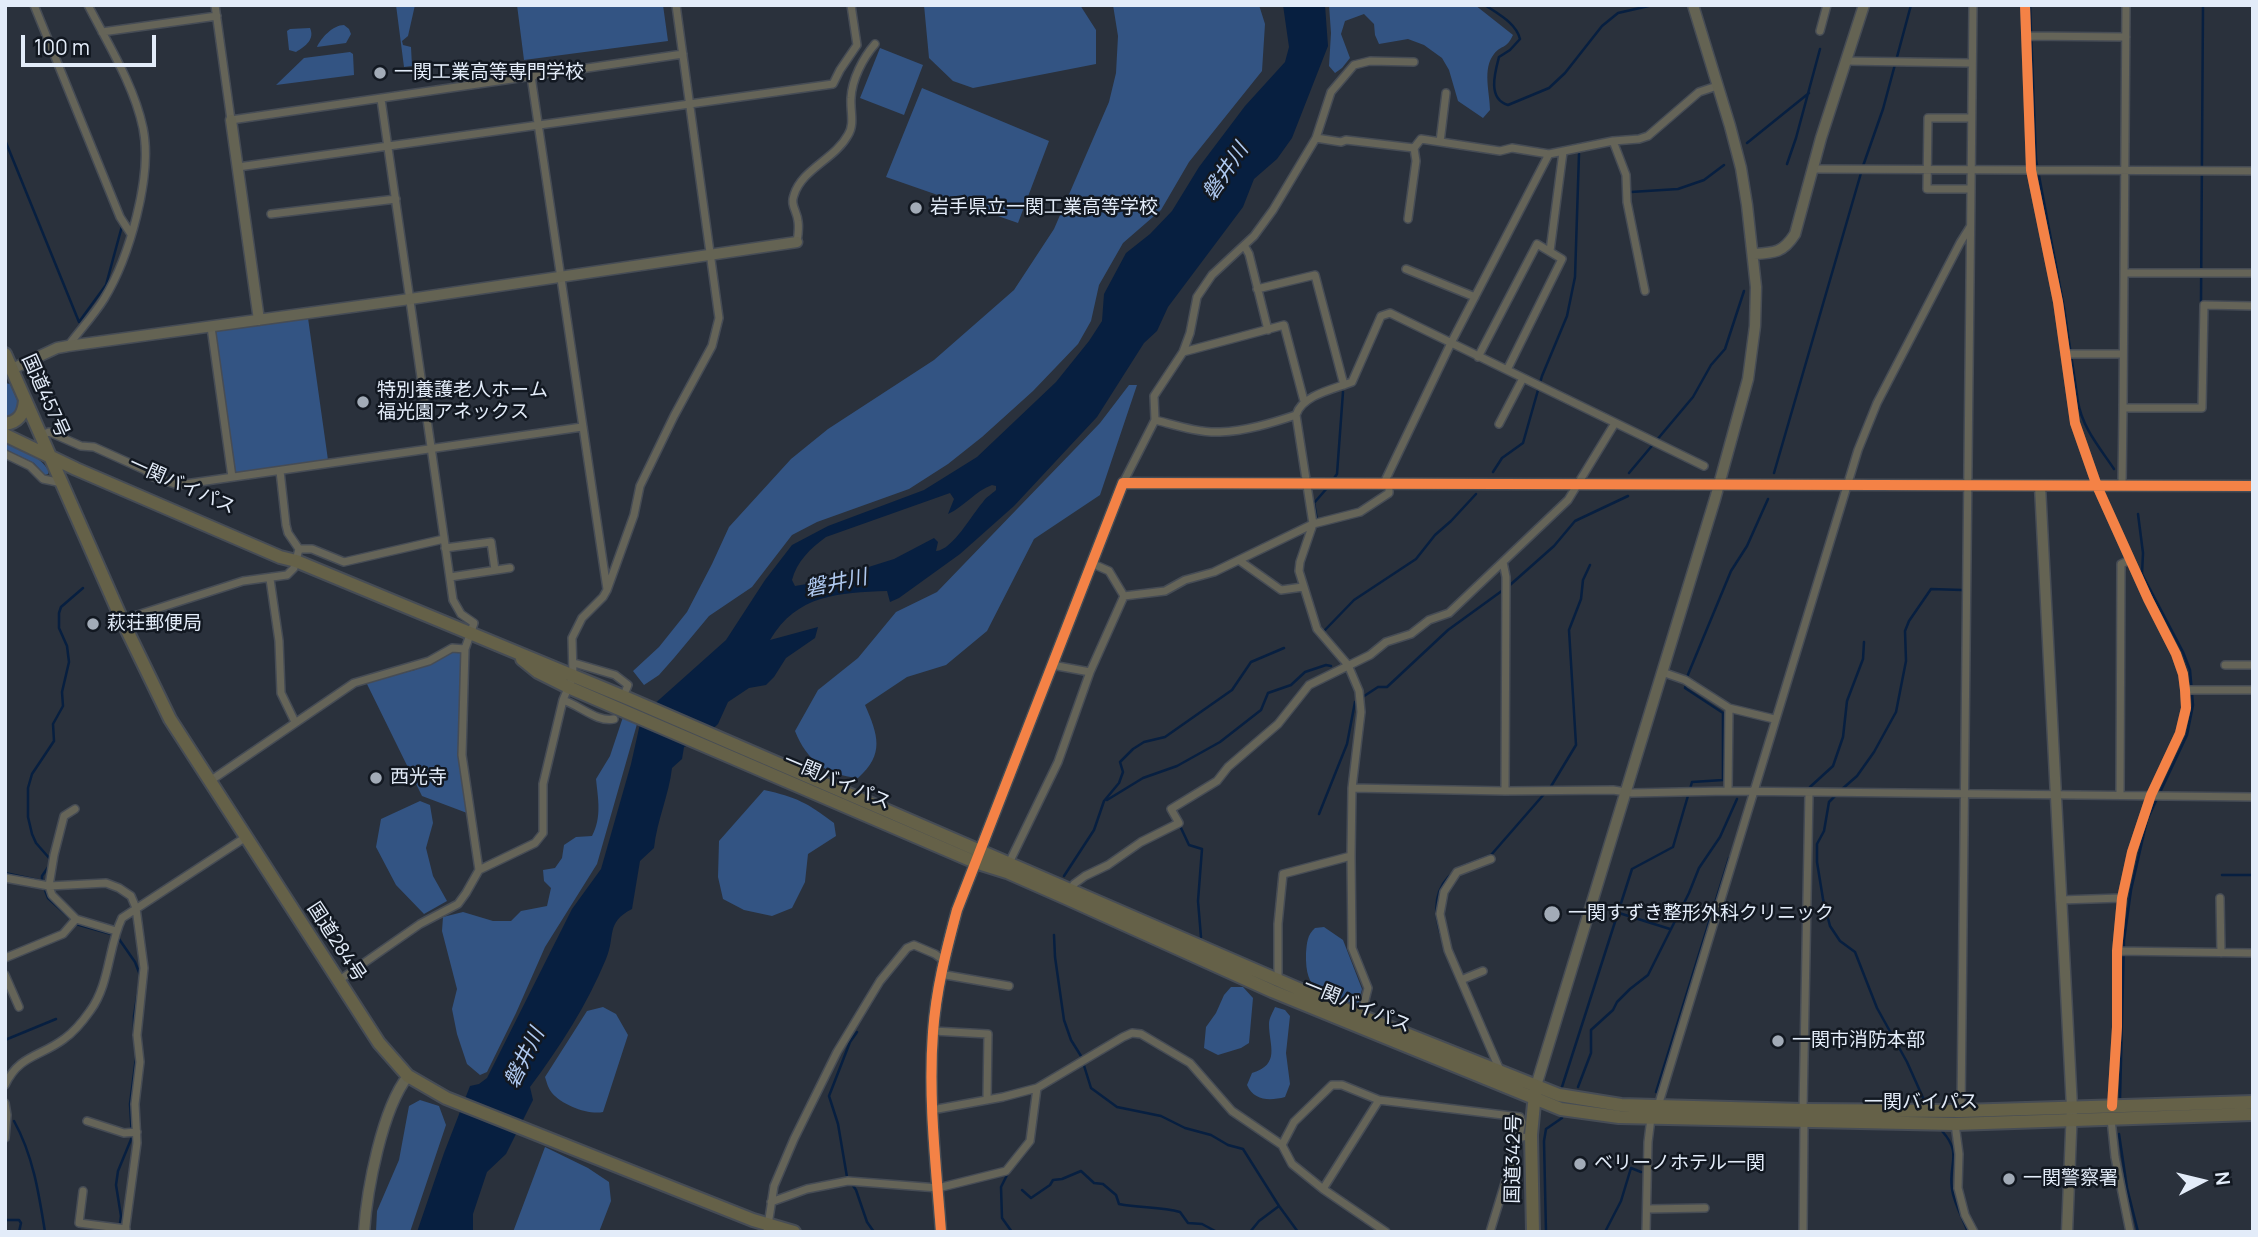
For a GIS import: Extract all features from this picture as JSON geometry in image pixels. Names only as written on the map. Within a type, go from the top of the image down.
[{"type":"highway","name":"国道457号","points":[[5,354],[10,373],[49,454]]},
{"type":"highway","points":[[5,424],[16,421],[21,415],[25,400]]},
{"type":"highway","name":"一関バイパス","points":[[5,435],[91,468],[282,551],[298,555],[511,650],[569,681],[977,857],[1272,991],[1561,1109],[1579,1112],[1803,1116],[1955,1124],[2072,1114]]},
{"type":"highway","name":"国道284号","points":[[49,454],[122,620],[170,719],[379,1043],[408,1076],[446,1098],[767,1228],[793,1232]]},
{"type":"highway","name":"一関バイパス","points":[[977,857],[1009,863],[1278,981],[1559,1095],[1654,1112]]},
{"type":"highway","name":"国道342号","points":[[1533,1232],[1525,1136],[1536,1086]]},
{"type":"highway","name":"一関バイパス","points":[[2111,1113],[2253,1102]]},
{"type":"highway","name":"一関バイパス","points":[[1803,1116],[1961,1111],[2253,1114]]},
{"type":"street","points":[[34,5],[120,218],[131,234]]},
{"type":"street","points":[[68,345],[104,300],[122,265],[142,182],[145,150],[143,128],[131,91],[88,5]]},
{"type":"street","points":[[215,5],[259,320]]},
{"type":"street","points":[[479,870],[540,839],[543,784],[569,681],[576,627],[607,590],[634,515],[640,486],[712,346],[719,318],[676,5]]},
{"type":"street","points":[[238,167],[833,84],[839,70],[857,45],[851,5]]},
{"type":"street","points":[[1536,1086],[1719,484],[1748,379],[1755,326],[1756,287],[1741,168],[1693,5]]},
{"type":"street","points":[[1820,31],[1827,5]]},
{"type":"street","points":[[1753,254],[1777,252],[1787,247],[1795,234],[1864,5]]},
{"type":"street","points":[[1961,1111],[1973,5]]},
{"type":"street","points":[[2025,5],[2031,170],[2051,264],[2075,423],[2097,486],[2176,654],[2185,690],[2186,708],[2180,733],[2151,795],[2132,852],[2122,898],[2111,1113],[2115,1157],[2130,1232]]},
{"type":"street","points":[[2122,486],[2126,5]]},
{"type":"street","points":[[102,32],[217,16]]},
{"type":"street","points":[[2027,36],[2126,37]]},
{"type":"street","points":[[10,373],[68,345],[561,278],[797,242],[798,220],[792,203],[794,192],[805,177],[834,153],[848,137],[852,127],[852,85],[868,53],[876,44]]},
{"type":"street","points":[[231,120],[683,54]]},
{"type":"street","points":[[941,1232],[932,1110],[933,1031],[943,960],[957,910],[1091,563],[1123,482],[1155,420],[1154,396],[1183,352],[1197,297],[1212,275],[1245,247],[1273,210],[1316,138],[1331,92],[1354,65],[1370,61],[1413,62]]},
{"type":"street","points":[[1845,61],[1972,63]]},
{"type":"street","points":[[531,76],[607,590]]},
{"type":"street","points":[[1408,219],[1416,161],[1414,148],[1421,139],[1500,151],[1512,148],[1549,154],[1613,141],[1639,139],[1648,136],[1699,92],[1717,86]]},
{"type":"street","points":[[1440,142],[1447,93]]},
{"type":"street","points":[[338,981],[420,924],[458,904],[467,894],[479,870],[462,755],[465,649],[474,623],[456,607],[450,577],[381,99]]},
{"type":"street","points":[[1971,118],[1928,118],[1927,168],[1927,189],[1971,189]]},
{"type":"street","points":[[1316,138],[1414,148]]},
{"type":"street","points":[[1613,141],[1626,175],[1627,202],[1646,291]]},
{"type":"street","points":[[1549,251],[1563,152]]},
{"type":"street","points":[[1124,596],[1165,591],[1185,580],[1214,572],[1313,524],[1360,512],[1389,493],[1386,485],[1451,343],[1549,154]]},
{"type":"street","points":[[1813,169],[2253,170]]},
{"type":"street","points":[[271,214],[396,199]]},
{"type":"street","points":[[1646,1232],[1648,1142],[1654,1112],[1847,484],[1878,403],[1970,227]]},
{"type":"street","points":[[1478,356],[1537,244],[1562,259],[1507,370]]},
{"type":"street","points":[[1245,247],[1268,330]]},
{"type":"street","points":[[1406,269],[1475,297]]},
{"type":"street","points":[[2124,273],[2253,273]]},
{"type":"street","points":[[1256,289],[1315,275],[1344,385]]},
{"type":"street","points":[[2123,408],[2202,408],[2204,306],[2253,306]]},
{"type":"street","points":[[1361,1016],[1368,988],[1352,948],[1351,856],[1352,788],[1361,712],[1359,691],[1348,666],[1317,629],[1299,571],[1313,524],[1296,415],[1298,408],[1304,401],[1352,382],[1381,316],[1390,313],[1704,466]]},
{"type":"street","points":[[1183,352],[1284,325],[1304,401]]},
{"type":"street","points":[[211,327],[232,477]]},
{"type":"street","points":[[2065,355],[2123,354]]},
{"type":"street","points":[[1499,424],[1524,378]]},
{"type":"street","points":[[1155,420],[1203,431],[1220,432],[1265,425],[1296,415]]},
{"type":"street","points":[[1071,889],[1085,876],[1108,865],[1141,842],[1179,823],[1171,809],[1217,781],[1228,767],[1278,724],[1309,685],[1370,654],[1386,642],[1410,634],[1429,620],[1449,613],[1568,500],[1615,423]]},
{"type":"street","points":[[41,435],[49,432],[80,446],[94,447],[145,470],[152,477],[178,485],[582,427]]},
{"type":"street","points":[[5,454],[30,466],[43,479],[62,483]]},
{"type":"street","points":[[122,620],[243,581],[287,575],[294,568],[298,555],[286,525],[280,471]]},
{"type":"street","points":[[1123,482],[2253,486]]},
{"type":"street","points":[[2040,486],[2072,1114],[2067,1232]]},
{"type":"street","points":[[298,555],[312,549],[344,562],[445,544],[491,542],[495,570]]},
{"type":"street","points":[[2120,795],[2121,564],[2130,560]]},
{"type":"street","points":[[1240,561],[1280,590],[1303,587]]},
{"type":"street","points":[[1503,562],[1506,577],[1505,791]]},
{"type":"street","points":[[1091,563],[1109,571],[1124,596]]},
{"type":"street","points":[[450,577],[510,568]]},
{"type":"street","points":[[270,579],[279,641],[281,693],[295,722]]},
{"type":"street","points":[[1009,863],[1058,762],[1090,672],[1124,596]]},
{"type":"street","points":[[210,781],[355,683],[429,661],[452,648],[465,649]]},
{"type":"street","points":[[1052,665],[1090,672]]},
{"type":"street","points":[[2225,665],[2253,665]]},
{"type":"street","points":[[1662,672],[1685,680],[1729,708],[1774,719]]},
{"type":"street","points":[[569,681],[599,717],[610,721],[623,705]]},
{"type":"street","points":[[2185,690],[2253,690]]},
{"type":"street","points":[[1728,791],[1729,708]]},
{"type":"street","points":[[1352,788],[2253,797]]},
{"type":"street","points":[[1804,1231],[1803,1116],[1809,793]]},
{"type":"street","points":[[75,809],[64,816],[49,886],[52,895],[76,919],[116,931]]},
{"type":"street","points":[[5,1085],[12,1071],[25,1060],[64,1039],[92,1008],[103,987],[116,931],[122,918],[246,838]]},
{"type":"street","points":[[1278,981],[1278,924],[1283,874],[1351,856]]},
{"type":"street","points":[[1491,859],[1457,872],[1444,892],[1440,914],[1448,950],[1499,1068],[1498,1072]]},
{"type":"street","points":[[5,877],[49,886],[106,883],[131,896],[136,908],[144,968],[137,1035],[140,1062],[135,1104],[137,1143],[125,1230],[79,1223],[83,1191]]},
{"type":"street","points":[[2060,900],[2122,898]]},
{"type":"street","points":[[2220,898],[2221,953]]},
{"type":"street","points":[[5,958],[63,934],[76,919]]},
{"type":"street","points":[[767,1228],[774,1186],[837,1052],[880,981],[906,948],[914,945],[943,960]]},
{"type":"street","points":[[2118,951],[2253,953]]},
{"type":"street","points":[[1461,979],[1483,971]]},
{"type":"street","points":[[940,974],[1009,986]]},
{"type":"street","points":[[5,975],[19,1007]]},
{"type":"street","points":[[933,1031],[988,1034],[987,1100]]},
{"type":"street","points":[[932,1110],[1037,1088],[1123,1037],[1132,1033],[1141,1034],[1190,1063],[1233,1111],[1282,1145],[1292,1164],[1386,1232]]},
{"type":"street","points":[[364,1232],[368,1189],[393,1100],[408,1076]]},
{"type":"street","points":[[1282,1145],[1294,1122],[1332,1085],[1342,1084],[1379,1100],[1520,1117],[1525,1136],[1490,1232]]},
{"type":"street","points":[[771,1202],[807,1189],[848,1181],[938,1188],[1006,1171],[1030,1141],[1037,1088]]},
{"type":"street","points":[[1323,1189],[1379,1100]]},
{"type":"street","points":[[5,1103],[5,1138]]},
{"type":"street","points":[[88,1121],[124,1133],[137,1132]]},
{"type":"street","points":[[1955,1124],[1959,1154],[1958,1188],[1973,1232]]},
{"type":"street","points":[[1647,1209],[1704,1208]]},
{"type":"shaded area","points":[[396,5],[415,5],[408,36],[402,41],[403,45],[411,47],[412,66],[404,67]]},
{"type":"shaded area","points":[[517,5],[663,5],[668,41],[524,60]]},
{"type":"shaded area","points":[[924,5],[1080,5],[1096,30],[1096,64],[973,88],[953,81],[929,58]]},
{"type":"shaded area","points":[[1113,5],[1259,5],[1265,24],[1262,71],[1189,162],[1161,210],[1123,243],[1099,285],[1091,321],[1078,344],[1033,391],[948,464],[909,489],[817,522],[792,535],[752,587],[709,616],[659,675],[644,685],[633,671],[659,647],[687,612],[729,527],[791,459],[828,429],[934,360],[1014,290],[1054,229],[1109,102],[1116,73],[1118,36]]},
{"type":"shaded area","points":[[1329,5],[1475,5],[1513,35],[1490,60],[1490,110],[1483,118],[1458,101],[1449,70],[1442,58],[1424,45],[1408,39],[1379,44],[1374,24],[1364,14],[1345,21],[1341,34],[1350,58],[1335,73],[1329,66]]},
{"type":"shaded area","points":[[344,25],[351,34],[346,43],[317,47],[328,33]]},
{"type":"shaded area","points":[[310,28],[311,36],[306,45],[296,52],[289,50],[287,31]]},
{"type":"shaded area","points":[[880,48],[923,65],[904,115],[860,98]]},
{"type":"shaded area","points":[[350,52],[353,54],[354,75],[276,85],[304,58]]},
{"type":"shaded area","points":[[922,88],[1049,141],[1018,223],[886,177]]},
{"type":"shaded area","points":[[308,318],[328,460],[234,474],[215,331]]},
{"type":"shaded area","points":[[5,383],[10,384],[19,404],[18,414],[5,419]]},
{"type":"shaded area","points":[[1129,385],[1137,385],[1100,495],[1034,539],[987,631],[946,665],[907,677],[865,705],[876,735],[876,752],[867,769],[858,778],[836,774],[819,765],[805,751],[795,731],[818,690],[858,658],[896,612],[937,592],[1100,423]]},
{"type":"shaded area","points":[[5,443],[35,457],[45,465],[48,474],[45,475],[34,463],[5,449]]},
{"type":"shaded area","points":[[452,651],[461,652],[458,750],[467,813],[422,796],[366,682],[415,670]]},
{"type":"shaded area","points":[[625,711],[634,714],[637,724],[597,864],[545,947],[487,1072],[480,1075],[467,1064],[457,1034],[452,1009],[457,989],[442,931],[443,917],[463,912],[493,921],[511,921],[521,911],[547,906],[551,888],[544,881],[543,870],[555,868],[562,858],[564,845],[576,837],[592,836],[598,815],[596,779],[610,756]]},
{"type":"shaded area","points":[[764,790],[793,798],[817,810],[834,823],[836,836],[808,854],[805,882],[792,908],[772,916],[744,910],[723,899],[718,877],[719,841]]},
{"type":"shaded area","points":[[420,801],[430,805],[433,823],[426,848],[433,876],[447,901],[424,914],[396,885],[376,847],[381,819]]},
{"type":"shaded area","points":[[1324,927],[1343,940],[1362,989],[1359,1002],[1354,1004],[1324,993],[1317,989],[1308,976],[1308,939],[1315,928]]},
{"type":"shaded area","points":[[1231,987],[1243,987],[1253,998],[1249,1043],[1218,1055],[1204,1048],[1206,1027]]},
{"type":"shaded area","points":[[603,1007],[616,1014],[628,1035],[603,1112],[597,1113],[569,1105],[556,1097],[545,1077],[587,1011]]},
{"type":"shaded area","points":[[1275,1007],[1285,1010],[1290,1016],[1286,1053],[1290,1084],[1285,1097],[1268,1099],[1258,1097],[1247,1085],[1252,1073],[1267,1065],[1270,1059],[1269,1022]]},
{"type":"shaded area","points":[[420,1100],[439,1106],[446,1125],[410,1232],[376,1232],[377,1211],[399,1160],[409,1106]]},
{"type":"shaded area","points":[[545,1147],[588,1168],[609,1182],[611,1201],[599,1232],[513,1232]]},
{"type":"water","name":"磐井川","points":[[1283,5],[1325,5],[1328,46],[1292,138],[1277,159],[1254,179],[1243,207],[1168,307],[1157,331],[1144,343],[1097,417],[1014,506],[960,554],[899,598],[890,602],[887,591],[836,595],[806,605],[793,613],[770,640],[818,627],[815,638],[786,658],[766,685],[749,688],[728,702],[718,724],[701,740],[684,747],[682,759],[672,768],[654,848],[640,861],[632,909],[618,919],[606,959],[582,1009],[530,1087],[533,1100],[506,1154],[487,1172],[473,1214],[473,1232],[417,1232],[470,1086],[487,1078],[572,909],[601,869],[642,715],[726,640],[765,580],[792,545],[828,526],[924,490],[977,457],[1056,382],[1102,321],[1104,294],[1126,253],[1150,234],[1172,211],[1199,167],[1245,106],[1285,62],[1289,47]],"holes":[[[996,486],[996,490],[984,500],[955,538],[942,549],[936,551],[938,542],[934,538],[894,559],[824,581],[795,586],[792,580],[805,556],[826,537],[950,493],[954,499],[948,514],[986,488]]]},
{"type":"waterway","points":[[1485,5],[1511,24],[1520,39],[1499,57],[1496,70],[1494,84],[1497,97],[1508,105],[1549,88],[1565,73],[1602,26],[1618,13],[1653,5]]},
{"type":"waterway","points":[[1863,166],[1883,109],[1911,5]]},
{"type":"waterway","points":[[2030,5],[2036,160],[2064,308],[2078,402],[2087,429],[2114,469]]},
{"type":"waterway","points":[[2201,301],[2203,5]]},
{"type":"waterway","points":[[1787,164],[1820,49]]},
{"type":"waterway","points":[[1747,143],[1809,93]]},
{"type":"waterway","points":[[5,140],[79,322],[106,285],[122,226]]},
{"type":"waterway","points":[[1493,472],[1502,458],[1523,443],[1542,376],[1567,316],[1575,277],[1579,154]]},
{"type":"waterway","points":[[1631,192],[1678,189],[1704,180],[1724,165]]},
{"type":"waterway","points":[[1774,473],[1861,173]]},
{"type":"waterway","points":[[1629,473],[1693,397],[1711,365],[1725,349],[1744,291]]},
{"type":"waterway","points":[[1332,481],[1337,474],[1343,392]]},
{"type":"waterway","points":[[1317,520],[1314,503],[1328,487]]},
{"type":"waterway","points":[[1324,631],[1354,600],[1416,559],[1435,535],[1476,494]]},
{"type":"waterway","points":[[1319,814],[1347,744],[1355,702],[1378,687],[1387,687],[1448,630],[1510,585],[1554,546],[1575,521],[1628,496]]},
{"type":"waterway","points":[[1687,677],[1731,571],[1747,546],[1768,499]]},
{"type":"waterway","points":[[2120,1099],[2124,940],[2131,890],[2147,820],[2187,735],[2193,705],[2190,670],[2183,652],[2142,574],[2143,553],[2138,514]]},
{"type":"waterway","points":[[1550,788],[1576,745],[1569,630],[1590,565]]},
{"type":"waterway","points":[[5,873],[42,881],[42,876],[51,863],[32,834],[28,817],[28,788],[32,774],[54,741],[53,724],[63,706],[62,692],[69,662],[67,646],[59,628],[59,613],[61,607],[83,588]]},
{"type":"waterway","points":[[1841,790],[1857,776],[1874,752],[1896,712],[1906,661],[1905,631],[1909,621],[1931,589],[1962,590]]},
{"type":"waterway","points":[[1810,787],[1833,766],[1843,737],[1847,701],[1863,659],[1864,642]]},
{"type":"waterway","points":[[1064,876],[1094,830],[1104,801],[1119,783],[1123,772],[1120,762],[1133,749],[1144,742],[1165,737],[1232,690],[1251,662],[1284,648]]},
{"type":"waterway","points":[[1107,800],[1143,778],[1177,766],[1220,742],[1261,710],[1268,693],[1291,685],[1305,672],[1331,666]]},
{"type":"waterway","points":[[1561,1090],[1632,869],[1673,847],[1692,782],[1723,780],[1723,713],[1685,688],[1686,684]]},
{"type":"waterway","points":[[1460,867],[1491,855],[1545,793]]},
{"type":"waterway","points":[[1837,794],[1829,802],[1824,831],[1817,844],[1817,862],[1830,926],[1840,941],[1855,952],[1877,1008],[1907,1062],[1924,1100]]},
{"type":"waterway","points":[[1578,1087],[1591,1053],[1591,1030],[1613,1010],[1630,989],[1648,975],[1699,868],[1720,837],[1737,799]]},
{"type":"waterway","points":[[1181,828],[1189,845],[1202,849],[1198,901],[1201,937]]},
{"type":"waterway","points":[[1656,1092],[1729,858]]},
{"type":"waterway","points":[[1443,941],[1437,913],[1438,895],[1447,878],[1455,871]]},
{"type":"waterway","points":[[2222,875],[2253,875]]},
{"type":"waterway","points":[[45,890],[48,898],[71,919]]},
{"type":"waterway","points":[[1619,913],[1670,929]]},
{"type":"waterway","points":[[76,924],[111,934]]},
{"type":"waterway","points":[[1054,935],[1064,1020],[1071,1040],[1081,1056],[1091,1088],[1117,1107],[1161,1116],[1185,1128],[1211,1135],[1228,1145],[1243,1149],[1298,1232]]},
{"type":"waterway","points":[[119,939],[135,962],[140,975]]},
{"type":"waterway","points":[[134,1037],[139,985]]},
{"type":"waterway","points":[[5,1040],[56,1019]]},
{"type":"waterway","points":[[857,1032],[850,1042],[829,1096],[838,1124],[847,1177],[856,1190],[867,1222],[874,1232]]},
{"type":"waterway","points":[[119,1232],[121,1216],[116,1185],[118,1171],[132,1137],[130,1104],[136,1058]]},
{"type":"waterway","points":[[1546,1232],[1544,1141],[1546,1129],[1562,1118],[1561,1114]]},
{"type":"waterway","points":[[14,1121],[31,1161],[45,1232]]},
{"type":"waterway","points":[[1942,1131],[1952,1146],[1952,1189],[1968,1232]]},
{"type":"waterway","points":[[2119,1134],[2127,1188],[2138,1232]]},
{"type":"waterway","points":[[1605,1232],[1621,1201],[1631,1168],[1641,1172]]},
{"type":"waterway","points":[[1022,1190],[1031,1198],[1053,1180],[1081,1171],[1094,1183],[1103,1184],[1116,1195],[1119,1204],[1180,1212],[1188,1223],[1202,1224],[1217,1232]]},
{"type":"waterway","points":[[1007,1175],[1001,1187],[1002,1218],[1012,1232]]},
{"type":"waterway","points":[[1250,1232],[1259,1221],[1279,1206]]},
{"type":"waterway","points":[[5,1220],[19,1220],[19,1232]]},
{"type":"cycle path","points":[[2025,5],[2031,170],[2058,302],[2075,423],[2097,486],[2176,654],[2185,690],[2186,708],[2180,733],[2151,795],[2132,852],[2122,898],[2117,951],[2117,1027],[2112,1106]]},
{"type":"cycle path","points":[[941,1232],[931,1082],[936,1001],[945,956],[957,910],[1123,483],[2253,486]]},
{"type":"place","name":"一関工業高等専門学校","points":[[380,73]]},
{"type":"place","name":"岩手県立一関工業高等学校","points":[[916,208]]},
{"type":"place","name":"特別養護老人ホーム 福光園アネックス","points":[[363,402]]},
{"type":"place","name":"萩荘郵便局","points":[[93,624]]},
{"type":"place","name":"西光寺","points":[[376,778]]},
{"type":"place","name":"一関すずき整形外科クリニック","points":[[1552,914]]},
{"type":"place","name":"一関市消防本部","points":[[1778,1041]]},
{"type":"place","name":"ベリーノホテル一関","points":[[1580,1164]]},
{"type":"place","name":"一関警察署","points":[[2009,1179]]}]
